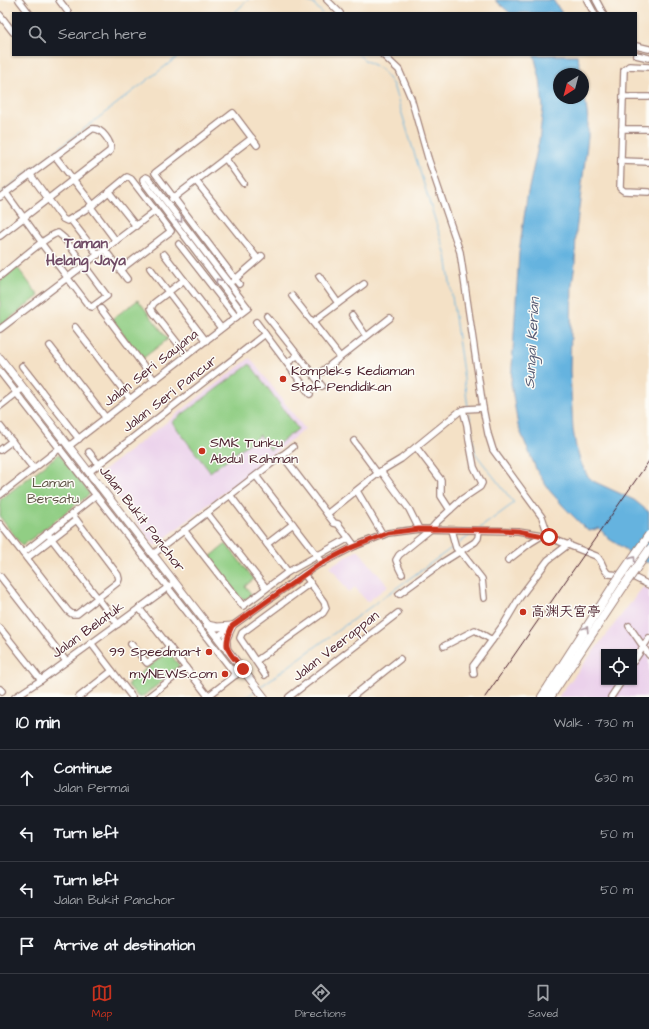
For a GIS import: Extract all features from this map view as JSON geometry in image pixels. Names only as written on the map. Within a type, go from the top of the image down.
[{"type":"highway","points":[[550,697],[620,585],[649,535]]},
{"type":"highway","points":[[542,697],[620,585],[649,550]]},
{"type":"main road","name":"Jalan Bukit Panchor","points":[[0,358],[152,555],[262,694]]},
{"type":"main road","points":[[207,625],[217,627],[232,626],[226,639],[227,650]]},
{"type":"street","points":[[19,0],[28,12]]},
{"type":"street","points":[[59,0],[68,12]]},
{"type":"street","points":[[327,0],[339,12]]},
{"type":"street","points":[[587,0],[593,12]]},
{"type":"street","points":[[596,0],[602,12]]},
{"type":"street","points":[[0,15],[12,31]]},
{"type":"street","points":[[637,46],[649,49]]},
{"type":"street","points":[[637,55],[649,58]]},
{"type":"street","points":[[384,56],[399,70],[411,98],[428,158],[460,252],[481,408],[493,450],[542,517],[546,536]]},
{"type":"street","points":[[649,67],[628,66],[624,70],[620,188],[624,192],[649,192]]},
{"type":"street","points":[[623,97],[649,97]]},
{"type":"street","points":[[239,284],[236,278],[155,173],[233,113],[257,145]]},
{"type":"street","points":[[0,197],[92,129],[98,130],[106,137],[111,146],[110,152],[0,236]]},
{"type":"street","points":[[622,129],[649,129]]},
{"type":"street","points":[[165,205],[252,138]]},
{"type":"street","points":[[55,156],[92,205],[116,241]]},
{"type":"street","points":[[225,158],[243,183]]},
{"type":"street","points":[[621,161],[649,162]]},
{"type":"street","points":[[30,174],[67,221],[71,220],[92,205],[128,177],[171,231],[120,270]]},
{"type":"street","points":[[196,181],[260,258],[230,284],[165,205],[143,181],[143,179],[147,177],[165,205],[242,312]]},
{"type":"street","points":[[109,192],[136,226]]},
{"type":"street","points":[[0,276],[42,243],[54,234],[58,233],[64,238],[106,293],[106,296],[92,307],[89,306],[42,243],[6,193]]},
{"type":"street","points":[[0,329],[155,211]]},
{"type":"street","points":[[71,220],[98,255]]},
{"type":"street","points":[[179,244],[236,317]]},
{"type":"street","points":[[105,250],[127,279]]},
{"type":"street","points":[[164,254],[221,328]]},
{"type":"street","points":[[150,268],[206,341]]},
{"type":"street","points":[[319,276],[338,303]]},
{"type":"street","points":[[184,280],[154,303],[151,308],[187,355]]},
{"type":"street","name":"Jalan Seri Saujana","points":[[69,446],[248,308],[230,284]]},
{"type":"street","points":[[313,322],[364,284]]},
{"type":"street","points":[[292,296],[340,357]]},
{"type":"street","points":[[101,310],[155,381]]},
{"type":"street","points":[[352,315],[366,336]]},
{"type":"street","points":[[267,316],[322,386]]},
{"type":"street","points":[[315,377],[390,318]]},
{"type":"street","points":[[256,322],[310,394]]},
{"type":"street","points":[[75,326],[130,399]]},
{"type":"street","name":"Jalan Seri Pancur","points":[[89,472],[265,334]]},
{"type":"street","points":[[50,346],[106,418]]},
{"type":"street","points":[[287,363],[298,355]]},
{"type":"street","points":[[22,366],[79,439]]},
{"type":"street","name":"Jalan Bukit Panchor","points":[[0,372],[236,675]]},
{"type":"street","points":[[0,406],[24,388]]},
{"type":"street","points":[[328,514],[464,409],[481,408]]},
{"type":"street","points":[[402,574],[396,560],[399,555],[431,529],[462,499],[480,487],[482,483],[474,467],[464,409]]},
{"type":"street","points":[[0,426],[33,468]]},
{"type":"street","points":[[0,450],[12,441]]},
{"type":"street","points":[[354,441],[410,509],[419,529]]},
{"type":"street","points":[[152,555],[293,447]]},
{"type":"street","points":[[416,447],[440,480],[441,496],[450,510]]},
{"type":"street","points":[[0,495],[60,448]]},
{"type":"street","points":[[89,452],[99,465]]},
{"type":"street","points":[[282,455],[334,523],[338,524],[355,546]]},
{"type":"street","points":[[256,476],[323,563]]},
{"type":"street","points":[[356,491],[383,535]]},
{"type":"street","points":[[25,555],[47,533],[96,495]]},
{"type":"street","points":[[230,495],[288,572]]},
{"type":"street","points":[[207,513],[266,588]]},
{"type":"street","points":[[0,524],[68,611],[72,614],[77,614],[118,582],[119,579],[118,575],[72,514]]},
{"type":"street","points":[[25,555],[52,539],[76,520]]},
{"type":"street","points":[[267,544],[293,524]]},
{"type":"street","points":[[217,637],[304,574],[323,563],[355,546],[383,535],[419,529],[518,531],[546,536],[599,557],[603,568],[609,574],[631,576],[649,585]]},
{"type":"street","points":[[0,534],[5,530]]},
{"type":"street","points":[[184,530],[243,606],[288,572],[349,538]]},
{"type":"street","points":[[451,530],[456,548],[482,580],[484,598]]},
{"type":"street","points":[[399,594],[443,562],[456,548],[475,542],[478,538],[479,530]]},
{"type":"street","points":[[47,533],[118,624]]},
{"type":"street","points":[[508,560],[530,543],[546,536]]},
{"type":"street","points":[[474,674],[473,666],[504,624],[520,597],[548,560],[569,544]]},
{"type":"street","points":[[256,661],[323,613],[326,608],[324,602],[304,574]]},
{"type":"street","points":[[0,576],[66,661]]},
{"type":"street","name":"Jalan Belatuk","points":[[15,697],[41,680],[174,582]]},
{"type":"street","points":[[265,675],[242,643],[240,638],[242,633],[310,583]]},
{"type":"street","points":[[140,608],[207,696],[243,669]]},
{"type":"street","name":"Jalan Veerappan","points":[[289,697],[398,613]]},
{"type":"street","points":[[629,626],[649,655]]},
{"type":"street","points":[[0,628],[41,680]]},
{"type":"street","points":[[444,646],[475,630],[492,640]]},
{"type":"street","points":[[637,656],[649,638]]},
{"type":"street","points":[[91,643],[132,697]]},
{"type":"street","points":[[132,644],[147,663],[170,647]]},
{"type":"street","points":[[352,697],[400,659]]},
{"type":"street","points":[[148,697],[186,668]]},
{"type":"street","points":[[79,697],[112,671]]},
{"type":"street","points":[[611,697],[619,685]]},
{"type":"street","points":[[86,692],[90,697]]},
{"type":"shaded area","name":"SMK Tunku Abdul Rahman","points":[[250,358],[305,429],[155,546],[99,474]]},
{"type":"shaded area","points":[[358,550],[388,586],[367,602],[355,587],[349,592],[330,566]]},
{"type":"shaded area","points":[[643,587],[649,589],[649,697],[558,697]]},
{"type":"green space","points":[[17,267],[39,296],[0,326],[0,281]]},
{"type":"green space","points":[[138,300],[168,339],[142,359],[112,319]]},
{"type":"green space","points":[[250,364],[298,429],[270,450],[260,435],[210,472],[172,422]]},
{"type":"green space","name":"Laman Bersatu","points":[[59,454],[90,494],[22,546],[0,517],[0,500]]},
{"type":"green space","points":[[226,544],[254,579],[245,586],[252,595],[246,599],[241,598],[209,558]]},
{"type":"green space","points":[[165,654],[170,654],[179,665],[178,669],[142,697],[138,697],[128,685],[129,682]]},
{"type":"water","points":[[495,0],[553,0],[561,12],[509,12]]},
{"type":"water","name":"Sungai Kerian","points":[[534,56],[577,56],[580,68],[553,68],[553,104],[586,104],[588,120],[588,137],[576,232],[575,264],[572,285],[570,371],[573,430],[576,447],[587,475],[593,481],[634,500],[649,512],[649,563],[632,558],[625,549],[609,539],[599,528],[590,531],[587,530],[565,508],[549,490],[537,471],[518,426],[511,383],[519,252],[527,197],[539,141],[543,108],[540,79]]},
{"type":"waterway","points":[[235,12],[248,0]]},
{"type":"waterway","points":[[303,0],[314,4],[321,12]]},
{"type":"waterway","points":[[2,192],[179,56]]},
{"type":"waterway","points":[[360,56],[382,70],[393,85],[446,255],[468,407]]},
{"type":"waterway","points":[[469,412],[475,453],[514,503],[480,528]]},
{"type":"waterway","points":[[458,544],[473,533]]},
{"type":"waterway","points":[[260,687],[453,547]]},
{"type":"waterway","points":[[247,697],[256,690]]},
{"type":"railway","points":[[485,697],[649,461]]},
{"type":"place","name":"Kompleks Kediaman Staf Pendidikan","points":[[283,379]]},
{"type":"place","name":"SMK Tunku Abdul Rahman","points":[[202,451]]},
{"type":"place","name":"高渊天宫亭","points":[[523,612]]},
{"type":"place","name":"99 Speedmart","points":[[209,652]]},
{"type":"place","name":"myNEWS.com","points":[[225,674]]},
{"type":"district","name":"Taman Helang Jaya","points":[[86,252]]},
{"type":"route","points":[[243,669],[227,650],[226,639],[232,626],[318,565],[340,553],[370,540],[388,533],[419,529],[518,531],[549,537]]}]
